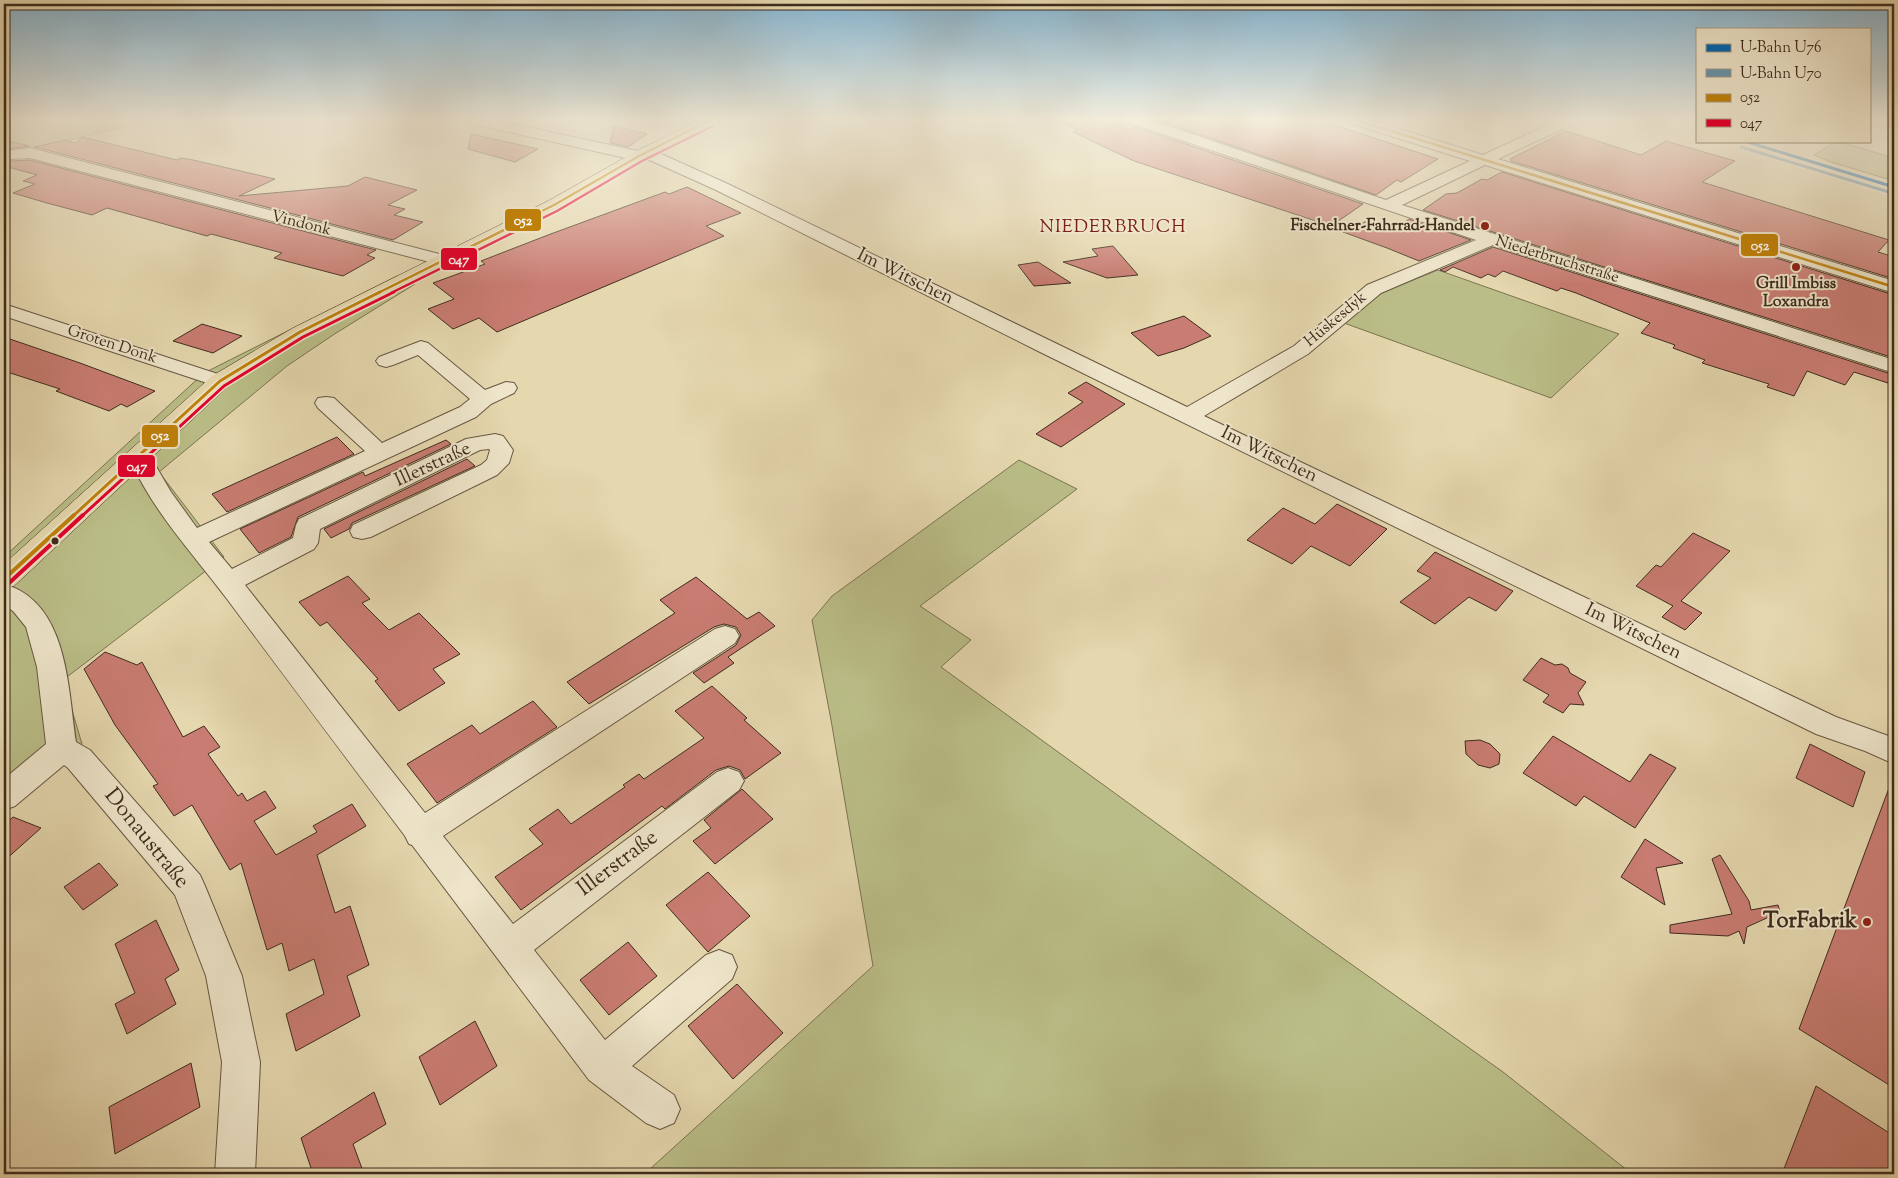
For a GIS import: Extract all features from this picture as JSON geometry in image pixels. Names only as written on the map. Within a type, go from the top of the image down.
[{"type":"main road","points":[[4,579],[220,382],[300,332],[445,261],[608,175]]},
{"type":"street","name":"Vindonk","points":[[111,175],[445,261]]},
{"type":"street","name":"Im Witschen","points":[[693,175],[722,187],[1044,347],[1826,726],[1875,742],[1894,752]]},
{"type":"street","name":"Niederbruchstraße","points":[[1299,175],[1491,240],[1555,258],[1894,367]]},
{"type":"street","points":[[1388,205],[1453,175]]},
{"type":"street","points":[[1534,175],[1894,287]]},
{"type":"street","name":"Hüskesdyk","points":[[1188,416],[1301,350],[1374,289],[1491,240]]},
{"type":"street","name":"Groten Donk","points":[[4,310],[220,382]]},
{"type":"street","points":[[386,361],[421,347],[483,399]]},
{"type":"street","name":"Illerstraße","points":[[192,540],[468,412],[483,399],[506,388]]},
{"type":"street","name":"Illerstraße","points":[[326,403],[380,453]]},
{"type":"street","name":"Illerstraße","points":[[228,582],[305,543],[308,525],[474,444],[495,442],[502,450],[497,463],[488,470],[362,531]]},
{"type":"street","points":[[134,459],[142,462],[150,481],[170,513],[228,582],[420,834],[602,1067],[660,1109]]},
{"type":"street","points":[[4,593],[22,604],[39,624],[51,667],[62,749],[4,797]]},
{"type":"street","points":[[420,834],[726,636]]},
{"type":"street","name":"Donaustraße","points":[[62,749],[79,759],[188,886],[224,976],[241,1062],[234,1174]]},
{"type":"street","name":"Illerstraße","points":[[508,948],[728,781]]},
{"type":"street","points":[[602,1067],[719,967]]},
{"type":"green space","points":[[1874,175],[1894,175],[1894,181]]},
{"type":"green space","points":[[1438,270],[1619,334],[1551,398],[1344,323],[1381,293]]},
{"type":"green space","points":[[397,276],[415,284],[287,366],[159,472],[224,557],[63,680],[82,744],[4,807],[4,557],[204,373]]},
{"type":"green space","points":[[1019,460],[1077,489],[920,606],[971,640],[941,667],[1313,937],[1503,1072],[1632,1174],[654,1174],[650,1169],[873,966],[812,620],[832,596]]},
{"type":"building","points":[[37,175],[88,175],[376,250],[367,255],[375,258],[343,276],[274,258],[282,253],[211,234],[207,236],[107,208],[92,215],[13,193],[35,184],[23,181]]},
{"type":"building","points":[[143,175],[258,175],[275,179],[239,196],[348,186],[365,177],[417,190],[388,205],[405,209],[394,215],[423,222],[393,240]]},
{"type":"building","points":[[1176,175],[1277,175],[1363,204],[1331,226]]},
{"type":"building","points":[[1318,175],[1412,175],[1401,182],[1397,180],[1376,195]]},
{"type":"building","points":[[1496,175],[1511,175],[1894,295],[1894,358],[1423,210],[1446,194],[1457,193],[1482,179],[1487,180]]},
{"type":"building","points":[[1556,175],[1713,175],[1702,182],[1889,240],[1878,252],[1894,257],[1894,279]]},
{"type":"building","points":[[687,187],[741,213],[706,226],[724,236],[497,332],[479,318],[453,329],[428,309],[454,299],[433,283],[485,264],[481,261],[548,235],[665,192],[669,194]]},
{"type":"building","points":[[1409,219],[1471,240],[1419,261],[1343,232],[1367,221],[1394,230]]},
{"type":"building","points":[[1113,246],[1138,275],[1107,278],[1063,262],[1098,256],[1092,249]]},
{"type":"building","points":[[1493,247],[1894,375],[1894,385],[1854,372],[1845,385],[1807,371],[1794,396],[1767,387],[1769,384],[1702,363],[1705,360],[1673,348],[1675,345],[1641,333],[1650,323],[1576,293],[1561,288],[1557,291],[1503,271],[1495,277],[1488,274],[1481,278],[1453,267],[1445,272],[1440,270]]},
{"type":"building","points":[[1038,262],[1071,283],[1034,286],[1018,265]]},
{"type":"building","points":[[1184,316],[1211,336],[1184,348],[1158,356],[1131,333]]},
{"type":"building","points":[[202,324],[242,336],[213,353],[173,341]]},
{"type":"building","points":[[4,337],[155,391],[127,407],[121,404],[109,411],[56,391],[60,389],[4,371]]},
{"type":"building","points":[[1086,382],[1125,404],[1061,447],[1036,434],[1083,402],[1068,393]]},
{"type":"building","points":[[337,437],[354,454],[227,512],[212,494]]},
{"type":"building","points":[[446,440],[451,444],[298,517],[291,537],[259,553],[240,529],[363,472],[365,476]]},
{"type":"building","points":[[467,459],[475,466],[352,523],[349,529],[331,538],[324,529]]},
{"type":"building","points":[[1337,504],[1387,529],[1350,566],[1311,546],[1292,564],[1247,540],[1283,508],[1315,524]]},
{"type":"building","points":[[1693,533],[1730,551],[1681,601],[1702,613],[1685,630],[1662,617],[1673,606],[1636,586],[1656,565],[1661,567]]},
{"type":"building","points":[[1435,552],[1513,591],[1496,611],[1469,597],[1435,624],[1400,602],[1431,578],[1417,571]]},
{"type":"building","points":[[348,576],[370,599],[362,603],[389,630],[419,613],[460,654],[433,669],[445,683],[399,711],[375,681],[378,679],[327,622],[320,626],[299,602]]},
{"type":"building","points":[[696,577],[747,619],[759,612],[775,626],[728,657],[734,663],[704,683],[693,673],[736,645],[741,635],[736,627],[724,624],[714,627],[589,704],[567,682],[675,613],[660,600]]},
{"type":"building","points":[[105,652],[137,665],[142,662],[183,737],[204,726],[220,747],[208,754],[238,796],[242,793],[247,801],[265,791],[276,808],[254,821],[276,855],[317,832],[313,826],[352,804],[366,826],[317,855],[335,913],[350,906],[369,965],[347,976],[360,1016],[296,1051],[286,1014],[324,994],[314,959],[289,971],[282,943],[267,950],[241,863],[230,870],[192,805],[174,816],[153,786],[158,784],[115,725],[84,669]]},
{"type":"building","points":[[1541,658],[1555,665],[1562,664],[1568,668],[1570,673],[1586,682],[1578,693],[1584,705],[1570,704],[1563,713],[1543,702],[1549,695],[1523,680]]},
{"type":"building","points":[[712,686],[747,718],[744,720],[781,753],[745,779],[740,770],[729,766],[716,770],[665,809],[662,806],[521,910],[495,877],[543,844],[529,829],[558,809],[571,824],[625,787],[623,785],[639,774],[644,779],[704,738],[675,711]]},
{"type":"building","points":[[533,701],[557,727],[437,803],[407,764],[472,725],[480,734]]},
{"type":"building","points":[[1553,736],[1630,782],[1650,754],[1676,768],[1635,828],[1584,796],[1576,806],[1523,773]]},
{"type":"building","points":[[1480,740],[1490,744],[1500,754],[1499,764],[1490,768],[1478,765],[1466,754],[1465,741]]},
{"type":"building","points":[[1810,744],[1865,772],[1853,807],[1796,778]]},
{"type":"building","name":"TorFabrik","points":[[1892,780],[1894,781],[1894,1088],[1799,1029]]},
{"type":"building","points":[[742,789],[773,819],[715,864],[693,841],[711,828],[704,820]]},
{"type":"building","points":[[13,817],[41,828],[4,861],[4,825]]},
{"type":"building","points":[[1645,839],[1683,863],[1656,868],[1665,905],[1621,877]]},
{"type":"building","points":[[1720,855],[1749,901],[1751,910],[1778,905],[1780,912],[1747,927],[1744,944],[1739,931],[1728,936],[1670,933],[1670,925],[1732,914],[1712,859]]},
{"type":"building","points":[[99,863],[118,885],[83,910],[64,887]]},
{"type":"building","points":[[708,872],[750,916],[708,952],[666,905]]},
{"type":"building","points":[[156,920],[179,970],[165,979],[176,1004],[127,1034],[115,1004],[135,993],[115,944]]},
{"type":"building","points":[[628,942],[657,976],[609,1015],[580,980]]},
{"type":"building","points":[[737,984],[783,1033],[733,1079],[688,1026]]},
{"type":"building","points":[[475,1021],[497,1066],[440,1105],[419,1057]]},
{"type":"building","points":[[191,1063],[200,1107],[115,1154],[109,1107]]},
{"type":"building","points":[[1816,1086],[1894,1136],[1894,1174],[1782,1174]]},
{"type":"building","points":[[374,1092],[386,1124],[353,1144],[364,1174],[313,1174],[301,1138]]},
{"type":"metro line","name":"U70","points":[[1833,175],[1892,193]]},
{"type":"metro line","name":"U76","points":[[1855,175],[1894,187]]},
{"type":"transit line","name":"052","points":[[4,579],[220,381],[300,332],[554,205],[606,175]]},
{"type":"transit line","name":"047","points":[[8,584],[224,386],[303,337],[557,211],[618,175]]},
{"type":"transit line","name":"052","points":[[1533,175],[1894,287]]},
{"type":"place","name":"Fischelner-Fahrrad-Handel","points":[[1485,226]]},
{"type":"place","name":"Grill Imbiss Loxandra","points":[[1796,267]]},
{"type":"place","name":"TorFabrik","points":[[1867,922]]},
{"type":"district","name":"NIEDERBRUCH","points":[[1113,228]]}]
